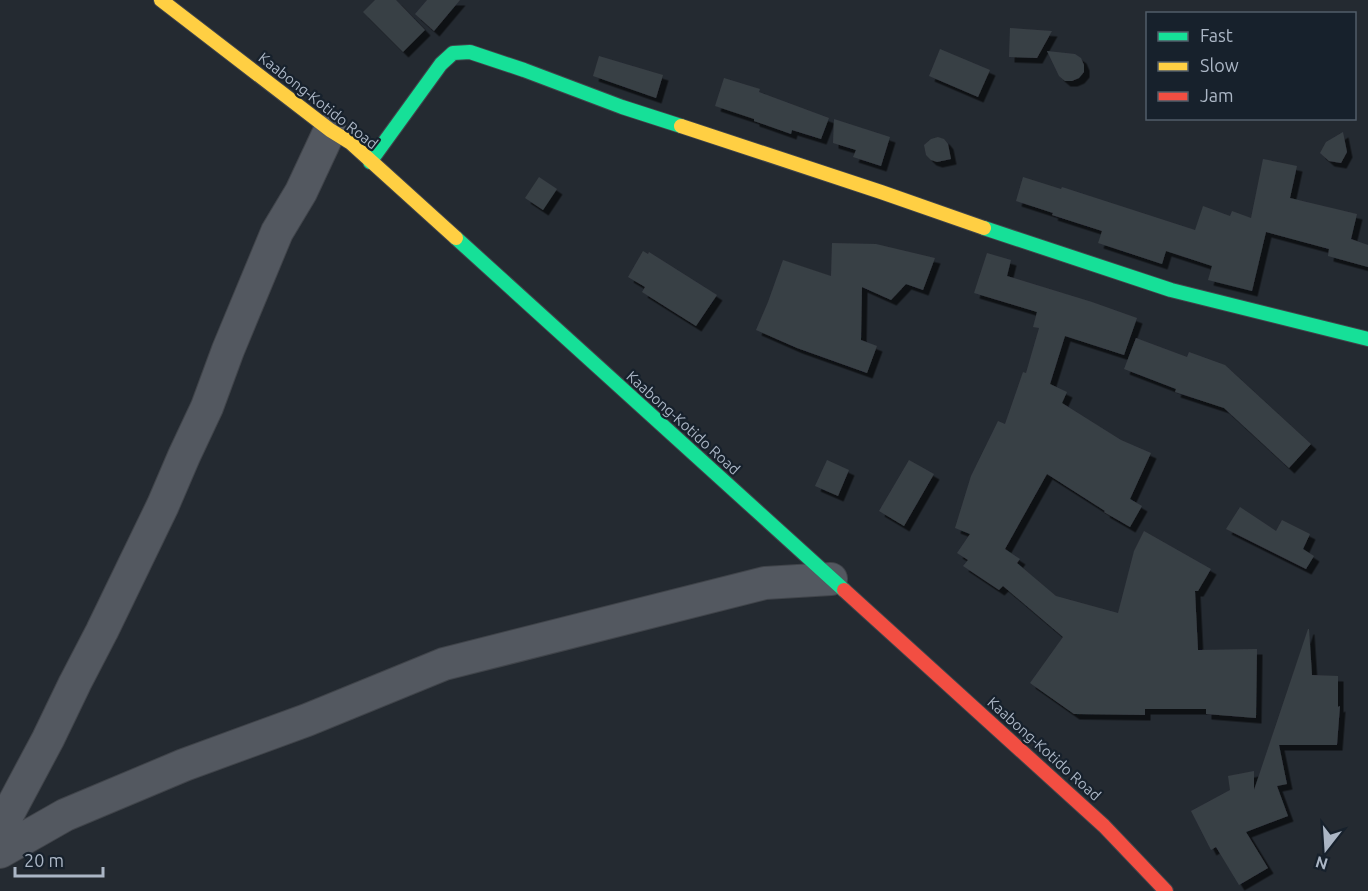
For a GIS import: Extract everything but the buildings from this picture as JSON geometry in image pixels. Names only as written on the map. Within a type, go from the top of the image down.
[{"type":"main road","name":"Kaabong-Kotido Road","points":[[161,0],[330,130],[351,143],[1104,826],[1166,891]]},
{"type":"main road","points":[[370,162],[441,64],[453,52],[470,52],[622,107],[1171,290],[1368,339]]},
{"type":"street","points":[[0,829],[48,739],[163,506],[207,407],[277,232],[301,192],[330,130]]},
{"type":"street","points":[[0,852],[65,815],[184,765],[307,720],[444,664],[765,583],[831,579]]},
{"type":"traffic: fast","points":[[370,162],[441,64],[453,53],[470,52],[681,126]]},
{"type":"traffic: fast","points":[[984,228],[1171,290],[1368,339]]},
{"type":"traffic: fast","points":[[456,238],[844,590]]},
{"type":"traffic: slow","points":[[161,0],[330,130],[351,143],[456,238]]},
{"type":"traffic: slow","points":[[681,126],[984,228]]},
{"type":"traffic: jam","points":[[844,590],[1104,826],[1166,891]]}]
